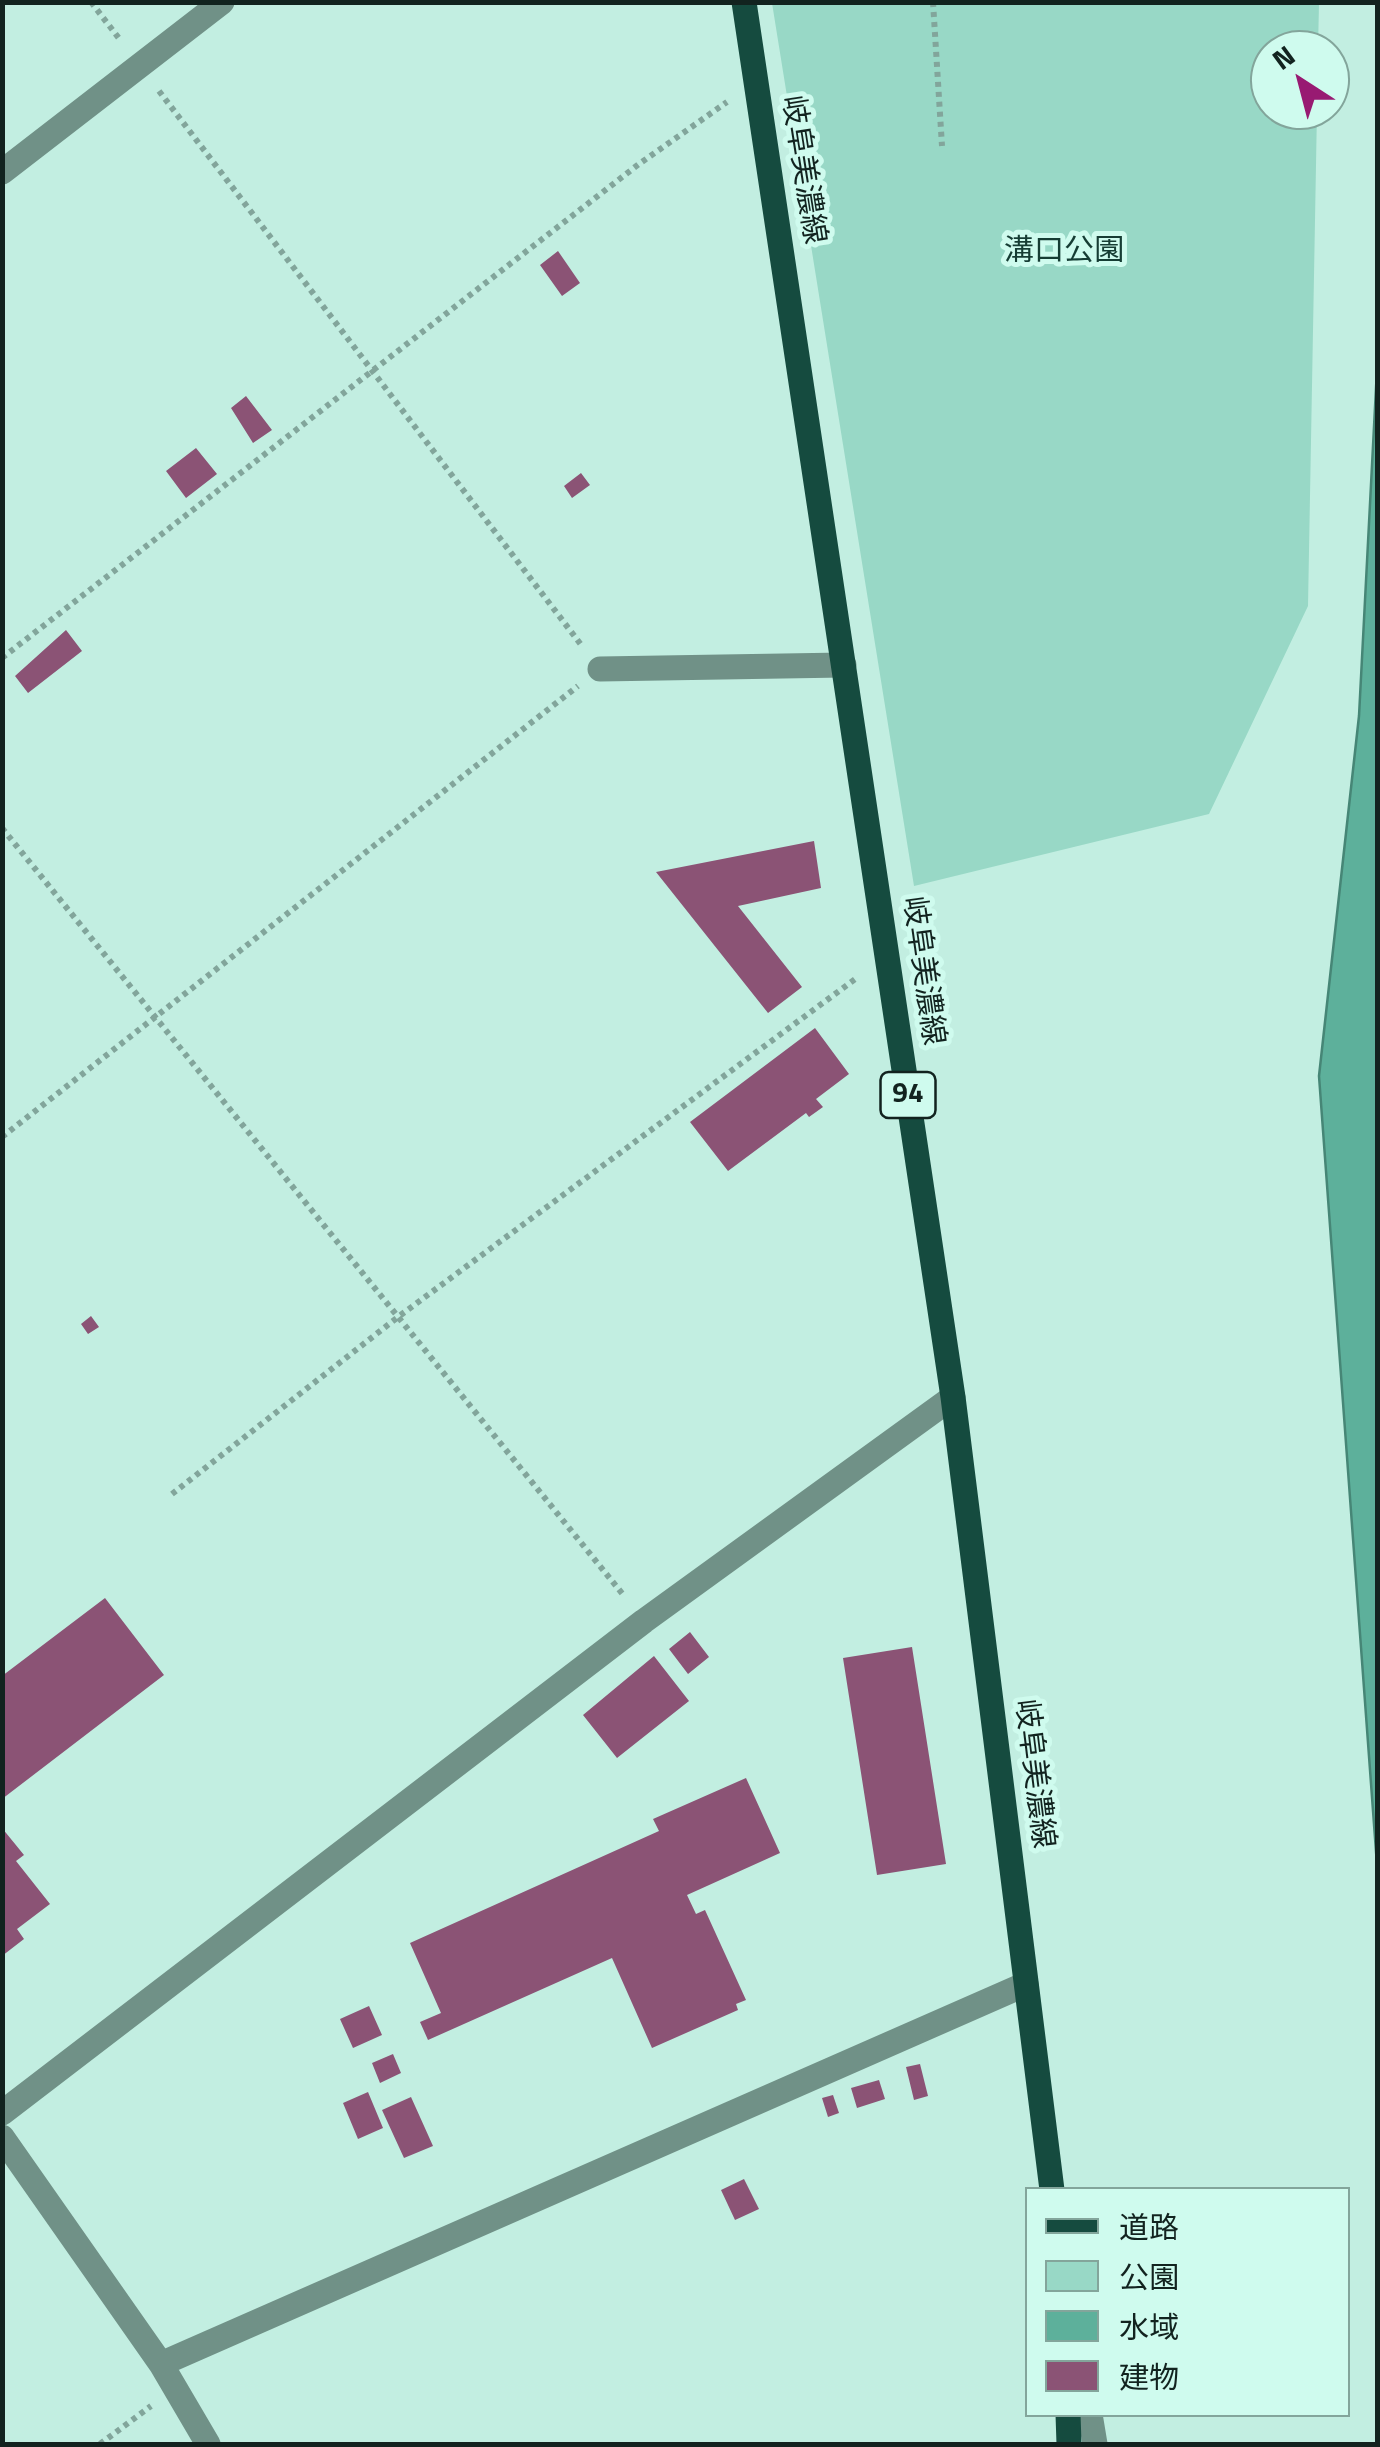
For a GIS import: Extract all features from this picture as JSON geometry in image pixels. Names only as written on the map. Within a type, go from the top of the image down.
[{"type":"main road","name":"岐阜美濃線","points":[[744,2],[953,1397],[1052,2187]]},
{"type":"main road","points":[[1068,2417],[1069,2444]]},
{"type":"street","points":[[2,172],[222,2]]},
{"type":"street","points":[[600,669],[844,665]]},
{"type":"street","points":[[2,2113],[644,1621],[953,1397]]},
{"type":"street","points":[[161,2364],[1026,1984]]},
{"type":"street","points":[[2,2137],[161,2364],[208,2444]]},
{"type":"street","points":[[1091,2417],[1096,2444]]},
{"type":"path","points":[[2,1136],[600,669],[91,2]]},
{"type":"path","points":[[933,2],[942,146]]},
{"type":"path","points":[[2,658],[639,164],[756,82]]},
{"type":"path","points":[[2,828],[644,1621]]},
{"type":"path","points":[[172,1494],[398,1317],[887,955]]},
{"type":"path","points":[[100,2444],[176,2387]]},
{"type":"green space","name":"溝口公園","points":[[772,3],[1319,3],[1318,30],[1250,30],[1250,130],[1317,130],[1308,606],[1209,814],[914,886]]},
{"type":"water","points":[[1377,369],[1378,1865],[1319,1076],[1359,716]]},
{"type":"building","points":[[558,251],[580,283],[562,296],[540,265]]},
{"type":"building","points":[[246,396],[272,430],[253,443],[231,408]]},
{"type":"building","points":[[196,448],[217,474],[186,498],[166,471]]},
{"type":"building","points":[[581,473],[590,485],[572,498],[564,486]]},
{"type":"building","points":[[66,630],[82,651],[28,693],[15,676]]},
{"type":"building","points":[[814,841],[821,888],[738,906],[802,987],[768,1013],[656,872]]},
{"type":"building","points":[[815,1028],[849,1074],[816,1099],[823,1107],[809,1117],[806,1113],[728,1171],[690,1122]]},
{"type":"building","points":[[91,1316],[99,1327],[88,1334],[81,1324]]},
{"type":"building","points":[[105,1598],[164,1675],[2,1799],[2,1676]]},
{"type":"building","points":[[690,1632],[709,1657],[688,1674],[669,1649]]},
{"type":"building","points":[[912,1647],[946,1864],[877,1875],[843,1658]]},
{"type":"building","points":[[654,1656],[689,1701],[617,1758],[583,1715]]},
{"type":"building","points":[[746,1778],[780,1853],[687,1895],[696,1914],[705,1910],[746,2000],[736,2004],[738,2010],[652,2048],[612,1958],[428,2040],[420,2022],[441,2013],[410,1943],[659,1831],[653,1819]]},
{"type":"building","points":[[2,1828],[24,1855],[16,1861],[50,1904],[17,1929],[24,1939],[2,1956]]},
{"type":"building","points":[[369,2006],[382,2035],[353,2048],[340,2019]]},
{"type":"building","points":[[393,2054],[401,2073],[380,2083],[372,2063]]},
{"type":"building","points":[[920,2064],[928,2096],[914,2100],[906,2067]]},
{"type":"building","points":[[879,2080],[885,2099],[857,2108],[851,2088]]},
{"type":"building","points":[[368,2092],[383,2128],[358,2139],[343,2103]]},
{"type":"building","points":[[833,2095],[839,2113],[828,2117],[822,2098]]},
{"type":"building","points":[[411,2097],[433,2146],[404,2158],[382,2110]]},
{"type":"building","points":[[744,2179],[759,2209],[735,2220],[721,2190]]}]
